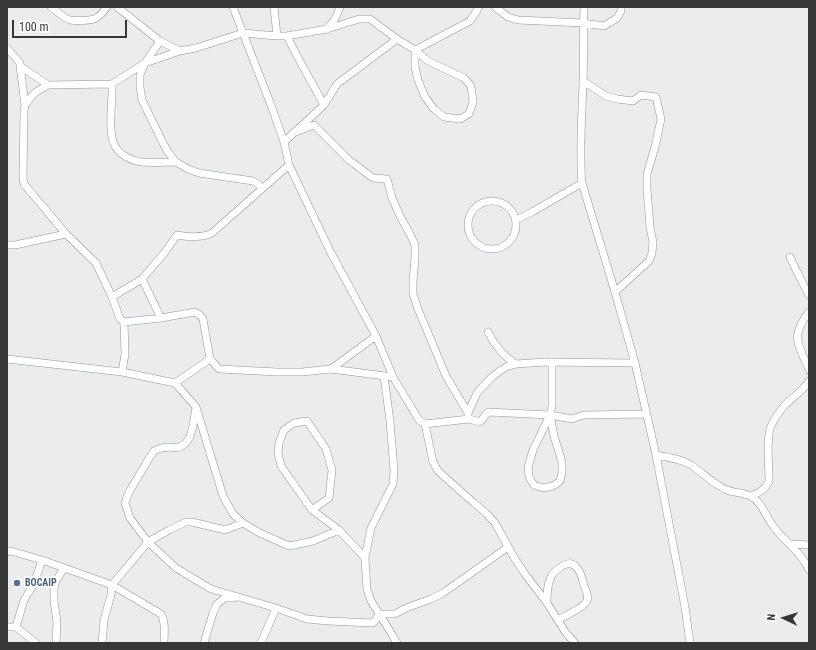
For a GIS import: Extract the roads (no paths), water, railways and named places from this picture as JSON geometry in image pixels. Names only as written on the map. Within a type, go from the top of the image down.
[{"type":"street","points":[[51,7],[70,20],[95,19],[107,7]]},
{"type":"street","points":[[117,7],[160,41],[180,51]]},
{"type":"street","points":[[233,7],[272,108],[284,142],[289,165],[330,251],[376,336],[393,377],[419,420],[425,424],[469,416]]},
{"type":"street","points":[[274,7],[277,36]]},
{"type":"street","points":[[327,29],[335,19],[340,7]]},
{"type":"street","points":[[415,50],[470,21],[479,7]]},
{"type":"street","points":[[495,7],[508,17],[518,20],[583,23],[604,26],[617,18],[621,11],[621,7]]},
{"type":"street","points":[[584,7],[580,168],[582,183],[616,292],[636,363],[656,455],[685,607],[690,643]]},
{"type":"street","points":[[25,105],[36,92],[48,85],[112,84],[144,63],[243,33],[287,36],[327,29],[359,19],[370,19],[415,50],[428,61],[464,78],[471,86],[473,102],[469,114],[460,119],[450,118],[444,117],[434,109],[425,97],[418,80],[415,67],[415,50]]},
{"type":"street","points":[[287,36],[324,105]]},
{"type":"street","points":[[284,142],[324,105],[337,84],[397,39]]},
{"type":"street","points":[[160,41],[144,63],[140,75],[140,88],[142,100],[168,152],[176,162],[188,169],[199,173],[253,181],[262,188]]},
{"type":"street","points":[[7,48],[20,63],[25,105],[22,178],[24,184],[66,234],[96,263],[112,297],[120,319],[124,322],[125,354],[122,372]]},
{"type":"street","points":[[20,66],[48,85]]},
{"type":"street","points":[[583,81],[606,96],[616,99],[633,101],[641,95],[656,98],[661,120],[655,147],[646,174],[650,227],[654,242],[652,253],[649,261],[616,292]]},
{"type":"street","points":[[112,84],[111,132],[115,147],[124,156],[132,160],[141,162],[176,162]]},
{"type":"street","points":[[293,133],[314,126],[349,160],[374,178],[387,179],[392,198],[400,218],[415,245],[413,294],[418,309],[446,376],[469,416],[480,422],[488,412],[550,415],[572,419],[584,415],[647,414]]},
{"type":"street","points":[[112,297],[142,279],[177,235],[184,237],[207,235],[212,233],[289,165]]},
{"type":"street","points":[[516,220],[582,183]]},
{"type":"street","points":[[487,201],[496,201],[505,204],[512,211],[516,220],[516,229],[513,238],[506,245],[498,249],[488,249],[479,246],[472,239],[468,231],[468,221],[472,212],[478,205],[487,201]]},
{"type":"street","points":[[7,245],[15,245],[66,234]]},
{"type":"street","points":[[790,257],[809,295]]},
{"type":"street","points":[[142,279],[161,318]]},
{"type":"street","points":[[124,322],[195,312],[203,319],[210,359],[219,369],[302,372],[331,369],[393,377]]},
{"type":"street","points":[[809,312],[802,321],[798,330],[798,343],[809,370]]},
{"type":"street","points":[[488,332],[501,352],[509,360],[516,364]]},
{"type":"street","points":[[331,369],[376,336]]},
{"type":"street","points":[[7,359],[122,372],[175,384],[196,407],[223,496],[233,514],[243,523],[260,533],[289,546],[313,541],[339,530]]},
{"type":"street","points":[[175,384],[210,359]]},
{"type":"street","points":[[469,416],[477,393],[492,377],[508,366],[516,364],[552,362],[636,363]]},
{"type":"street","points":[[550,415],[554,436],[562,462],[562,473],[560,481],[553,486],[543,488],[534,484],[529,477],[528,467],[533,450],[550,415],[552,406],[552,362]]},
{"type":"street","points":[[384,376],[390,421],[394,470],[392,484],[372,528],[364,558],[367,589],[371,601],[397,643]]},
{"type":"street","points":[[751,496],[766,487],[768,481],[769,433],[774,422],[785,405],[809,381]]},
{"type":"street","points":[[196,407],[190,437],[185,444],[176,448],[161,448],[154,451],[128,494],[125,503],[130,518],[148,542],[176,568],[212,589],[242,597],[307,619],[373,623],[380,614]]},
{"type":"street","points":[[312,510],[329,498],[332,470],[326,449],[307,421],[294,422],[284,430],[279,443],[278,453],[281,466],[312,510],[339,530],[364,558]]},
{"type":"street","points":[[425,424],[433,462],[438,471],[486,513],[495,523],[524,574],[547,603],[566,633],[575,643]]},
{"type":"street","points":[[656,455],[673,458],[690,464],[727,490],[751,496],[758,502],[778,533],[800,555],[807,564],[809,570]]},
{"type":"street","points":[[102,643],[104,620],[111,596],[112,584],[148,542],[186,522],[192,522],[225,530],[243,523]]},
{"type":"street","points":[[789,544],[809,545]]},
{"type":"street","points":[[380,614],[395,614],[406,608],[431,600],[448,590],[508,547]]},
{"type":"street","points":[[7,552],[11,551],[42,560],[112,584],[161,614],[164,622],[164,643]]},
{"type":"street","points":[[16,627],[24,600],[34,584],[42,560]]},
{"type":"street","points":[[547,603],[548,584],[552,575],[564,565],[575,565],[580,572],[587,596],[586,601],[582,606],[558,620]]},
{"type":"street","points":[[56,643],[57,622],[54,588],[56,581],[64,568]]},
{"type":"street","points":[[204,643],[217,604],[225,598],[242,597]]},
{"type":"street","points":[[261,643],[276,608]]},
{"type":"street","points":[[7,627],[16,627],[36,643]]},
{"type":"place","name":"BOCAIP","points":[[17,583]]}]
